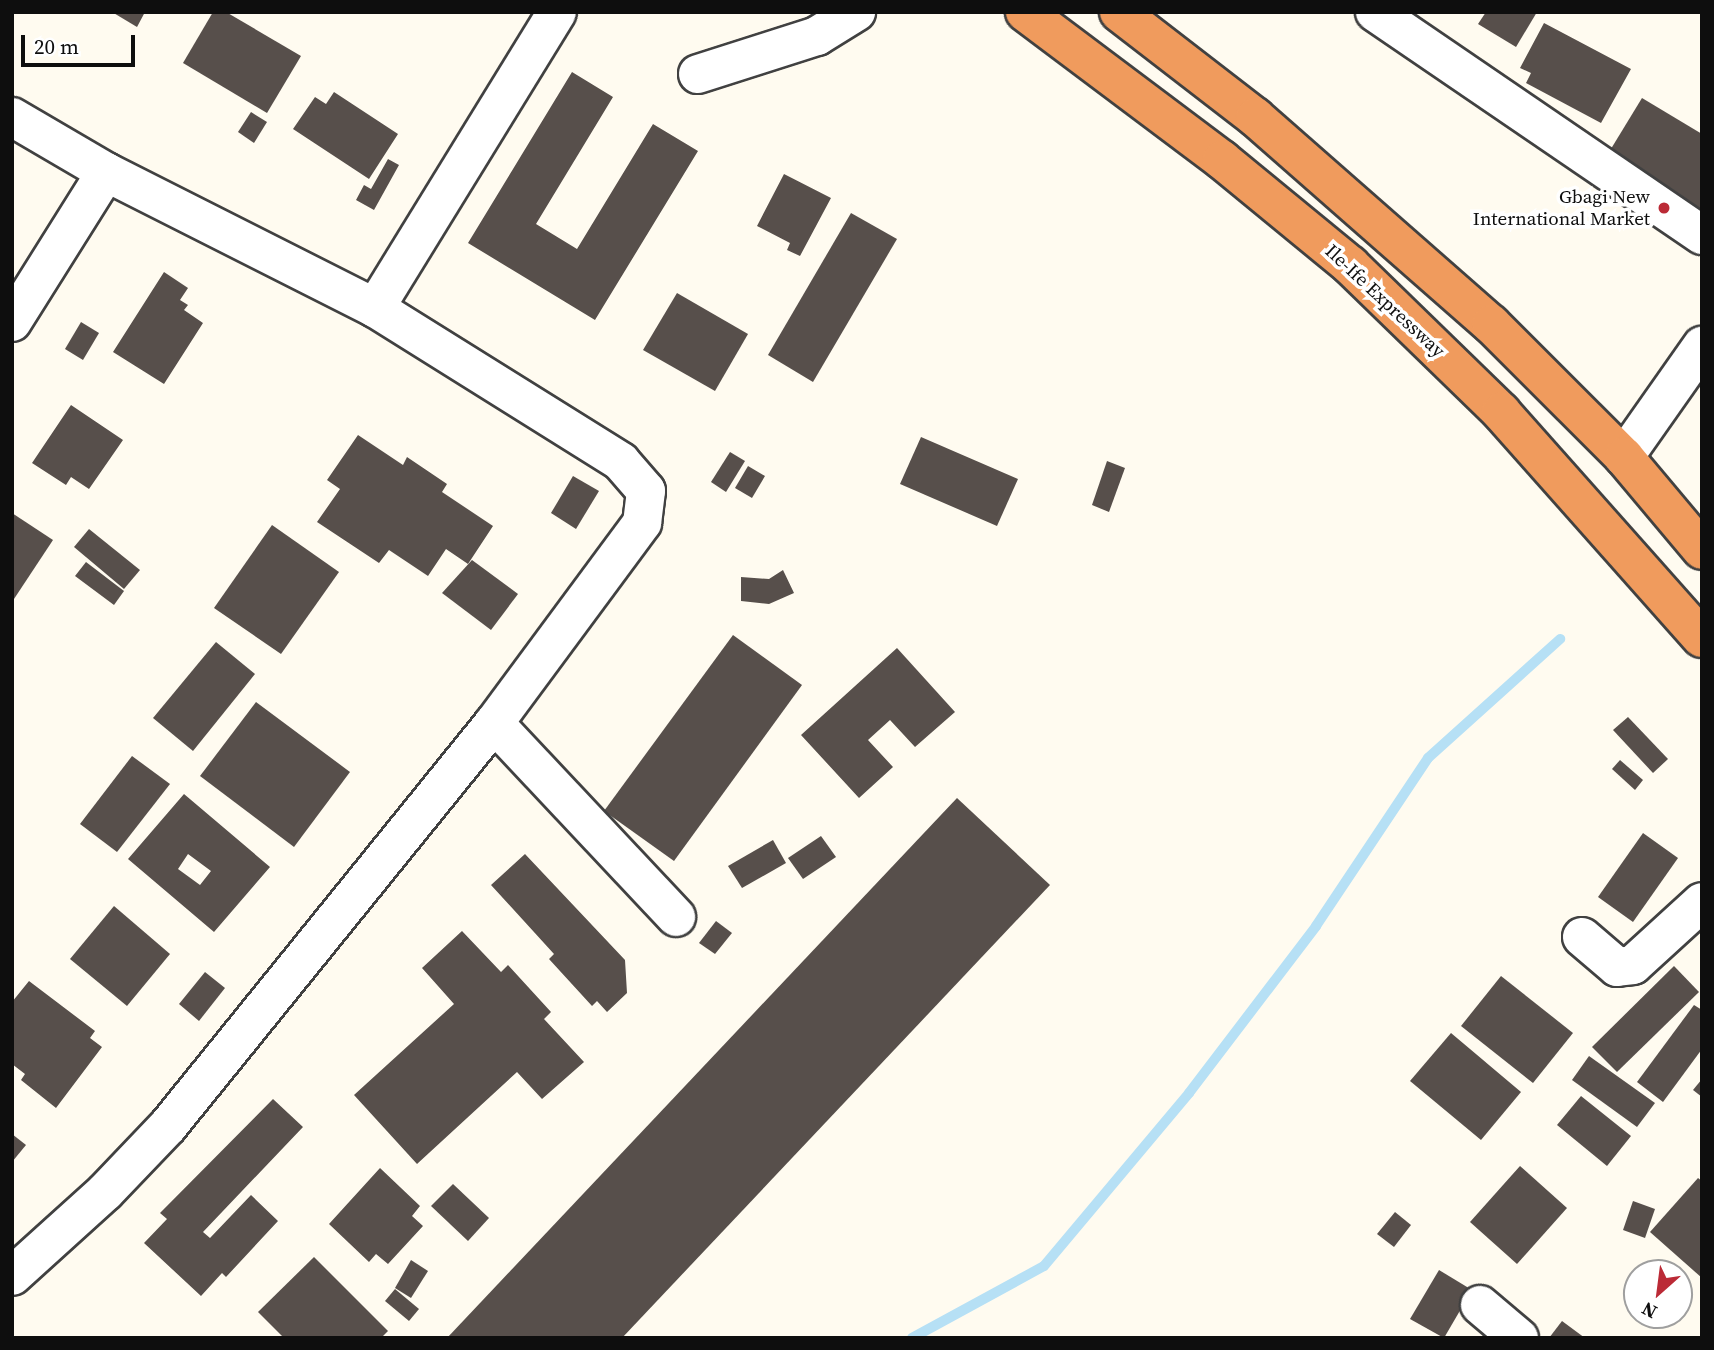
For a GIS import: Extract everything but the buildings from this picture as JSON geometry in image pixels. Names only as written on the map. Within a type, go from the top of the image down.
[{"type":"highway","name":"Ile-Ife Expressway","points":[[1025,12],[1201,144],[1350,265],[1502,412],[1702,638]]},
{"type":"highway","points":[[1119,12],[1255,117],[1376,220],[1491,324],[1624,457],[1702,550]]},
{"type":"street","points":[[374,308],[557,12]]},
{"type":"street","points":[[698,74],[817,36],[856,12]]},
{"type":"street","points":[[1375,12],[1702,234]]},
{"type":"street","points":[[12,117],[106,172],[374,308],[621,462],[646,491],[642,523],[494,723],[168,1125],[105,1192],[12,1276]]},
{"type":"street","points":[[12,322],[106,172]]},
{"type":"street","points":[[1624,457],[1702,346]]},
{"type":"street","points":[[494,723],[676,916]]},
{"type":"street","points":[[1582,937],[1617,967],[1633,965],[1702,902]]},
{"type":"street","points":[[1480,1305],[1519,1338]]},
{"type":"waterway","points":[[912,1338],[1044,1266],[1189,1093],[1316,926],[1428,758],[1560,639]]},
{"type":"place","name":"Gbagi New International Market","points":[[1664,208]]}]
